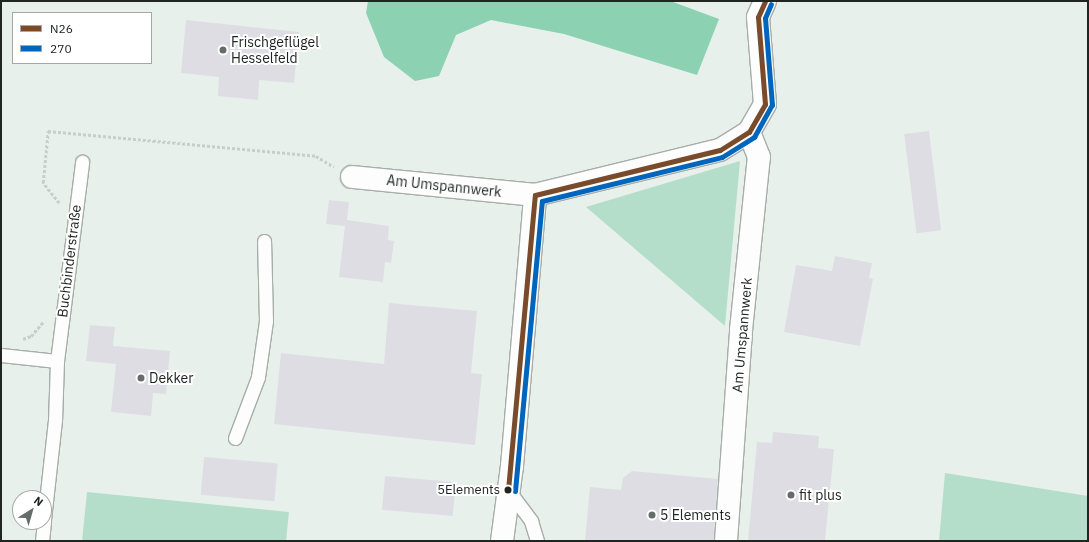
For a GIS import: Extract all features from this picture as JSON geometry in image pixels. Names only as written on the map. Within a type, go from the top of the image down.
[{"type":"street","name":"Am Umspannwerk","points":[[352,177],[535,195],[720,150],[749,132],[765,104],[758,17],[765,1]]},
{"type":"street","name":"Am Umspannwerk","points":[[726,541],[742,330],[759,157],[749,132]]},
{"type":"street","points":[[502,541],[535,195]]},
{"type":"lane","name":"Buchbinderstraße","points":[[47,490],[55,420],[57,361],[82,162]]},
{"type":"lane","points":[[235,438],[258,377],[266,321],[264,241]]},
{"type":"lane","points":[[1,356],[57,361]]},
{"type":"lane","points":[[508,490],[531,520],[537,541]]},
{"type":"lane","name":"Buchbinderstraße","points":[[42,541],[43,530]]},
{"type":"path","points":[[59,212],[60,204],[43,183],[48,131],[316,156],[352,177]]},
{"type":"path","points":[[17,341],[31,336],[44,321],[46,314]]},
{"type":"shaded area","points":[[368,1],[673,2],[719,19],[697,75],[564,34],[491,20],[456,35],[439,76],[415,81],[384,57],[366,13]]},
{"type":"shaded area","points":[[740,161],[725,326],[586,207]]},
{"type":"shaded area","points":[[945,473],[1088,496],[1088,541],[939,541]]},
{"type":"shaded area","points":[[87,492],[289,512],[286,541],[82,541]]},
{"type":"building","name":"Frischgeflügel Hesselfeld","points":[[186,20],[299,32],[294,83],[259,80],[258,100],[218,96],[219,77],[181,73]]},
{"type":"building","points":[[929,131],[941,230],[916,233],[904,134]]},
{"type":"building","points":[[329,200],[349,202],[347,220],[389,226],[388,240],[394,241],[391,263],[385,262],[383,282],[339,277],[345,226],[326,224]]},
{"type":"building","points":[[835,256],[872,263],[869,278],[873,279],[860,346],[784,332],[796,265],[832,271]]},
{"type":"building","points":[[389,303],[477,311],[471,373],[482,374],[475,445],[274,424],[281,353],[384,364]]},
{"type":"building","name":"Dekker","points":[[90,325],[115,327],[113,346],[170,351],[166,394],[153,393],[151,416],[111,412],[116,364],[86,361]]},
{"type":"building","name":"fit plus","points":[[773,432],[819,436],[818,448],[834,449],[825,541],[748,541],[757,442],[772,443]]},
{"type":"building","points":[[204,457],[278,463],[274,501],[201,495]]},
{"type":"building","name":"5 Elements","points":[[632,471],[718,479],[714,541],[585,541],[590,487],[621,490],[623,478]]},
{"type":"building","points":[[385,476],[456,482],[453,516],[382,510]]},
{"type":"transit line","name":"N26","points":[[508,490],[535,195],[720,150],[749,132],[765,104],[758,17],[765,1]]},
{"type":"transit line","name":"270","points":[[515,491],[542,201],[722,157],[754,137],[772,105],[765,18],[771,4]]},
{"type":"place","name":"Frischgeflügel Hesselfeld","points":[[223,50]]},
{"type":"place","name":"Dekker","points":[[141,378]]},
{"type":"place","name":"5Elements","points":[[508,490]]},
{"type":"place","name":"fit plus","points":[[791,495]]},
{"type":"place","name":"5 Elements","points":[[652,515]]}]
